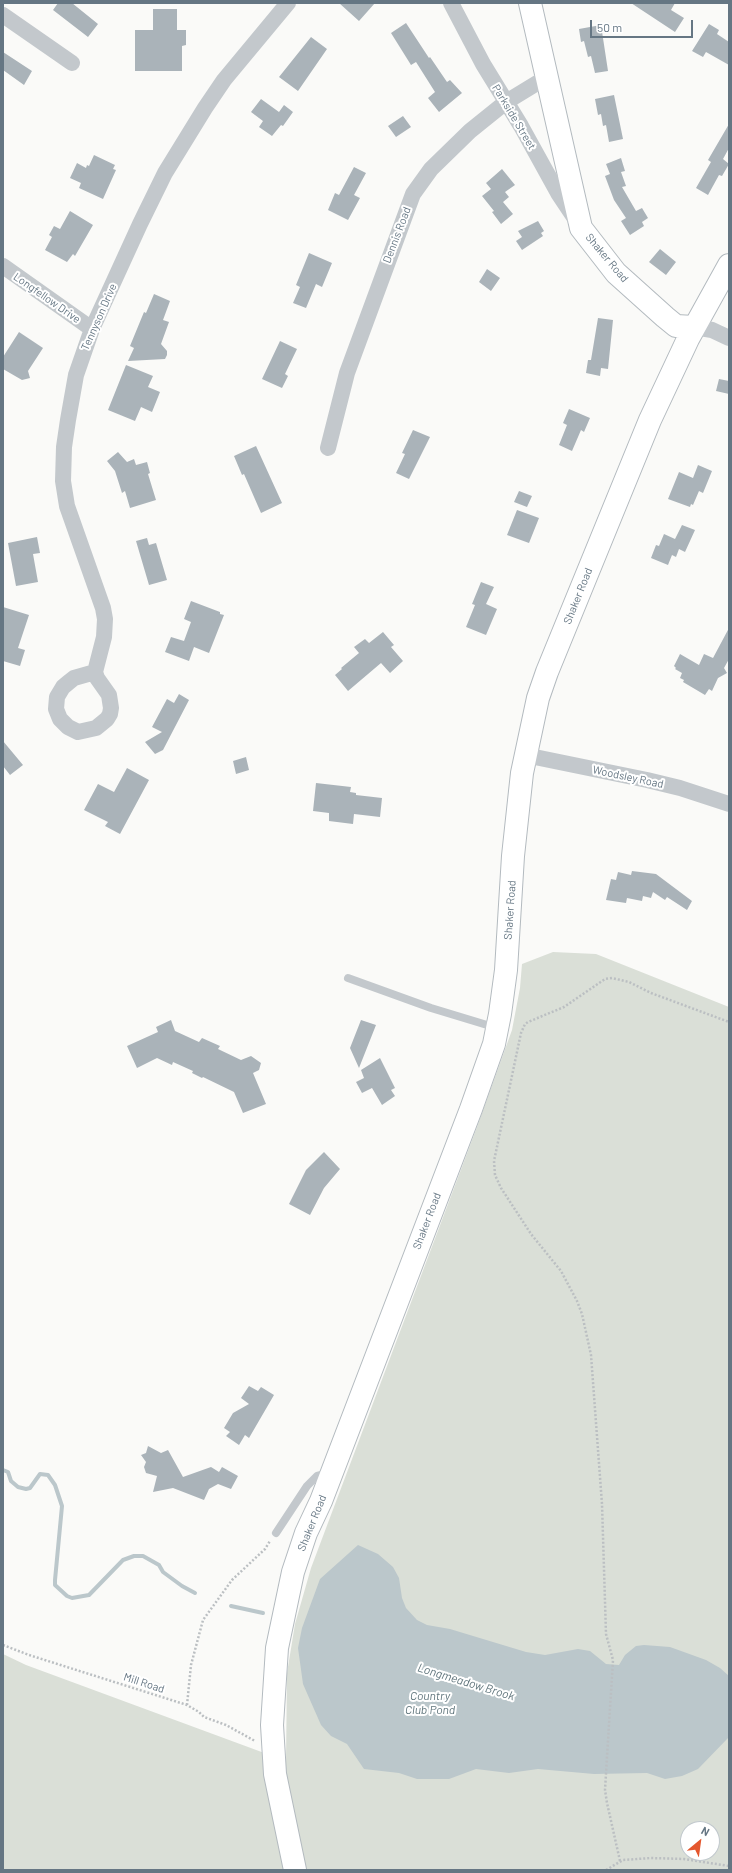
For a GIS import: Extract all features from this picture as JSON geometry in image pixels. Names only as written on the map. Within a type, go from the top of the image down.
[{"type":"main road","name":"Shaker Road","points":[[295,1870],[280,1802],[272,1725],[274,1675],[286,1603],[293,1572],[306,1533],[331,1473],[471,1109],[498,1028],[506,970],[513,856],[522,773],[538,698],[547,672],[650,420],[694,327],[676,326],[665,317],[616,273],[582,228],[530,3]]},
{"type":"main road","points":[[694,327],[729,265]]},
{"type":"street","name":"Tennyson Drive","points":[[95,672],[104,637],[103,608],[67,506],[64,481],[64,447],[73,390],[92,329],[153,196],[179,149],[224,80],[288,3]]},
{"type":"street","name":"Parkside Street","points":[[451,3],[483,64],[558,193],[582,228]]},
{"type":"street","points":[[3,15],[72,63]]},
{"type":"street","name":"Dennis Road","points":[[328,448],[347,373],[413,194],[431,169],[470,131],[506,102],[547,77]]},
{"type":"street","name":"Longfellow Drive","points":[[3,266],[92,329]]},
{"type":"street","points":[[694,327],[712,330],[729,338]]},
{"type":"street","name":"Woodsley Road","points":[[525,755],[647,780],[687,790],[729,804]]},
{"type":"lane","points":[[348,978],[431,1008],[498,1028]]},
{"type":"lane","points":[[276,1533],[307,1486],[317,1476],[331,1473]]},
{"type":"path","points":[[620,1861],[607,1803],[605,1780],[613,1660],[606,1634],[602,1519],[592,1396],[592,1366],[582,1314],[566,1280],[531,1234],[501,1188],[495,1174],[494,1161],[509,1096],[521,1033],[525,1024],[528,1022],[564,1007],[605,979],[612,978],[629,982],[651,993],[729,1022]]},
{"type":"path","points":[[186,1705],[191,1665],[203,1620],[232,1580],[265,1549],[276,1533]]},
{"type":"path","name":"Mill Road","points":[[3,1645],[29,1655],[186,1705],[199,1712],[204,1717],[226,1725],[258,1743],[274,1749]]},
{"type":"path","points":[[606,1870],[620,1861],[651,1858],[678,1859],[729,1866]]},
{"type":"shaded area","points":[[553,952],[596,954],[729,1007],[729,1870],[3,1870],[3,1654],[26,1665],[286,1761],[287,1673],[295,1624],[311,1568],[512,1030],[520,988],[522,964]]},
{"type":"water","name":"Country Club Pond","points":[[358,1545],[378,1554],[393,1567],[399,1578],[402,1598],[406,1608],[417,1620],[427,1625],[450,1629],[526,1652],[545,1655],[578,1649],[590,1651],[606,1664],[619,1665],[625,1655],[636,1646],[644,1645],[670,1647],[706,1660],[720,1668],[729,1676],[729,1737],[698,1769],[682,1776],[665,1779],[647,1773],[594,1774],[538,1769],[509,1773],[476,1769],[449,1779],[417,1779],[399,1773],[364,1769],[347,1744],[331,1736],[321,1725],[303,1684],[298,1648],[302,1628],[320,1579]]},
{"type":"building","points":[[58,3],[72,3],[98,24],[88,37],[53,10]]},
{"type":"building","points":[[339,3],[375,3],[359,21]]},
{"type":"building","points":[[631,3],[675,3],[671,10],[684,18],[675,32]]},
{"type":"building","points":[[153,9],[177,9],[177,30],[186,30],[186,45],[182,46],[182,71],[135,71],[135,30],[153,30]]},
{"type":"building","points":[[406,23],[447,82],[450,80],[462,93],[439,112],[428,98],[435,92],[416,62],[411,65],[391,33]]},
{"type":"building","points":[[709,24],[719,30],[717,34],[729,42],[729,65],[706,52],[703,57],[692,51]]},
{"type":"building","points":[[601,25],[608,71],[595,73],[591,56],[588,57],[584,41],[581,42],[579,29]]},
{"type":"building","points":[[311,37],[327,49],[298,91],[279,77]]},
{"type":"building","points":[[3,52],[32,71],[24,85],[3,70]]},
{"type":"building","points":[[614,95],[623,139],[609,142],[606,125],[603,126],[601,114],[598,115],[595,99]]},
{"type":"building","points":[[261,99],[279,112],[284,105],[293,112],[283,126],[281,125],[272,136],[259,127],[263,121],[251,112]]},
{"type":"building","points":[[403,116],[411,127],[396,137],[388,126]]},
{"type":"building","points":[[729,124],[729,148],[723,159],[729,164],[722,176],[719,175],[708,195],[696,188],[711,162],[708,160]]},
{"type":"building","points":[[94,155],[115,165],[113,169],[116,170],[103,199],[79,188],[81,183],[70,178],[77,163],[86,168],[87,165],[89,166]]},
{"type":"building","points":[[621,158],[625,171],[621,172],[626,186],[622,187],[636,211],[642,208],[648,218],[642,222],[644,226],[630,235],[621,221],[626,218],[614,200],[605,176],[610,174],[606,164]]},
{"type":"building","points":[[354,167],[366,173],[354,195],[360,198],[348,220],[328,210],[335,193],[339,195]]},
{"type":"building","points":[[502,169],[515,185],[505,192],[509,197],[503,202],[513,214],[501,224],[492,212],[494,211],[482,196],[491,189],[486,183]]},
{"type":"building","points":[[70,211],[93,225],[75,256],[73,254],[67,262],[45,250],[52,237],[49,235],[54,226],[60,229]]},
{"type":"building","points":[[538,221],[544,231],[541,233],[543,236],[522,250],[516,241],[522,237],[518,231]]},
{"type":"building","points":[[660,249],[676,262],[666,275],[649,262]]},
{"type":"building","points":[[309,253],[332,263],[322,287],[316,284],[306,308],[293,303],[300,287],[296,285]]},
{"type":"building","points":[[487,269],[500,278],[491,291],[479,282]]},
{"type":"building","points":[[154,294],[170,301],[163,320],[169,322],[161,344],[167,351],[167,355],[165,359],[128,361],[134,348],[130,346],[144,312],[146,313]]},
{"type":"building","points":[[598,318],[613,320],[608,369],[601,368],[600,376],[586,373],[588,360],[591,360]]},
{"type":"building","points":[[19,332],[43,348],[28,371],[30,378],[22,380],[3,369],[3,357]]},
{"type":"building","points":[[280,341],[297,349],[285,374],[288,376],[282,388],[262,379]]},
{"type":"building","points":[[126,365],[153,376],[148,387],[160,392],[152,412],[141,407],[135,421],[108,410]]},
{"type":"building","points":[[719,379],[729,381],[729,394],[716,391]]},
{"type":"building","points":[[569,409],[590,418],[584,432],[581,430],[572,451],[559,445],[567,425],[563,423]]},
{"type":"building","points":[[413,430],[430,437],[409,479],[396,473],[405,454],[402,453]]},
{"type":"building","points":[[256,446],[282,503],[261,513],[244,474],[242,475],[234,456]]},
{"type":"building","points":[[118,452],[127,462],[134,459],[136,465],[147,462],[150,473],[148,474],[156,500],[130,508],[125,491],[122,493],[115,471],[107,461]]},
{"type":"building","points":[[698,465],[712,471],[703,493],[699,491],[693,505],[691,504],[690,507],[668,499],[679,472],[693,478]]},
{"type":"building","points":[[519,491],[532,496],[527,507],[514,502]]},
{"type":"building","points":[[517,510],[539,518],[529,543],[507,535]]},
{"type":"building","points":[[682,525],[695,530],[685,552],[679,549],[676,557],[672,555],[668,565],[651,558],[656,545],[659,546],[664,534],[675,539]]},
{"type":"building","points":[[37,537],[40,553],[33,554],[38,582],[16,586],[8,543]]},
{"type":"building","points":[[147,538],[149,545],[156,543],[167,580],[149,585],[136,541]]},
{"type":"building","points":[[481,582],[494,587],[486,604],[497,609],[486,635],[466,627],[475,605],[472,604]]},
{"type":"building","points":[[191,601],[224,615],[209,653],[194,647],[189,661],[165,652],[171,637],[184,641],[191,622],[184,619]]},
{"type":"building","points":[[3,607],[29,615],[18,648],[25,650],[20,666],[3,661]]},
{"type":"building","points":[[729,628],[729,659],[724,668],[727,673],[718,678],[712,691],[709,689],[705,695],[683,682],[684,680],[680,678],[682,673],[675,669],[676,668],[674,666],[680,654],[699,665],[704,654],[713,658]]},
{"type":"building","points":[[383,632],[394,645],[391,647],[403,661],[390,673],[381,663],[348,691],[335,675],[359,653],[354,647],[365,639],[369,643]]},
{"type":"building","points":[[179,694],[189,700],[163,750],[155,754],[145,742],[162,732],[152,727],[167,699],[174,703]]},
{"type":"building","points":[[3,741],[23,765],[10,775],[3,766]]},
{"type":"building","points":[[246,757],[249,770],[236,774],[233,761]]},
{"type":"building","points":[[127,768],[149,780],[120,834],[105,826],[108,822],[84,810],[98,784],[114,792]]},
{"type":"building","points":[[316,783],[351,787],[350,792],[356,793],[356,795],[382,798],[380,817],[354,814],[353,824],[329,821],[329,813],[313,811]]},
{"type":"building","points":[[632,871],[656,874],[692,901],[687,910],[667,897],[665,900],[653,892],[651,898],[643,896],[642,901],[627,898],[626,903],[606,900],[611,879],[616,880],[618,872],[631,875]]},
{"type":"building","points":[[171,1020],[175,1031],[199,1042],[202,1038],[220,1046],[218,1049],[241,1060],[251,1056],[261,1063],[259,1070],[253,1073],[266,1104],[243,1113],[234,1092],[203,1077],[202,1078],[192,1073],[193,1071],[173,1062],[172,1065],[157,1058],[137,1068],[127,1046],[158,1032],[156,1027]]},
{"type":"building","points":[[361,1020],[376,1025],[359,1068],[350,1048]]},
{"type":"building","points":[[380,1058],[395,1088],[391,1090],[395,1096],[382,1105],[372,1088],[362,1093],[356,1082],[364,1078],[361,1070]]},
{"type":"building","points":[[324,1152],[340,1169],[324,1188],[310,1215],[289,1204],[306,1170]]},
{"type":"building","points":[[249,1386],[258,1391],[261,1387],[274,1395],[249,1438],[245,1435],[239,1445],[226,1436],[230,1432],[224,1428],[233,1413],[249,1404],[241,1398]]},
{"type":"building","points":[[148,1446],[161,1453],[168,1450],[183,1477],[211,1467],[219,1472],[222,1467],[238,1476],[231,1489],[218,1484],[209,1489],[204,1500],[173,1488],[153,1492],[157,1476],[146,1473],[144,1467],[146,1462],[141,1455],[146,1453]]},
{"type":"waterway","name":"Longmeadow Brook","points":[[3,1470],[8,1472],[11,1481],[18,1487],[26,1489],[30,1488],[40,1474],[48,1475],[55,1485],[62,1506],[55,1585],[67,1596],[72,1598],[89,1595],[123,1560],[134,1556],[143,1556],[159,1565],[163,1572],[182,1586],[195,1593]]},
{"type":"waterway","name":"Longmeadow Brook","points":[[231,1606],[263,1613]]}]
